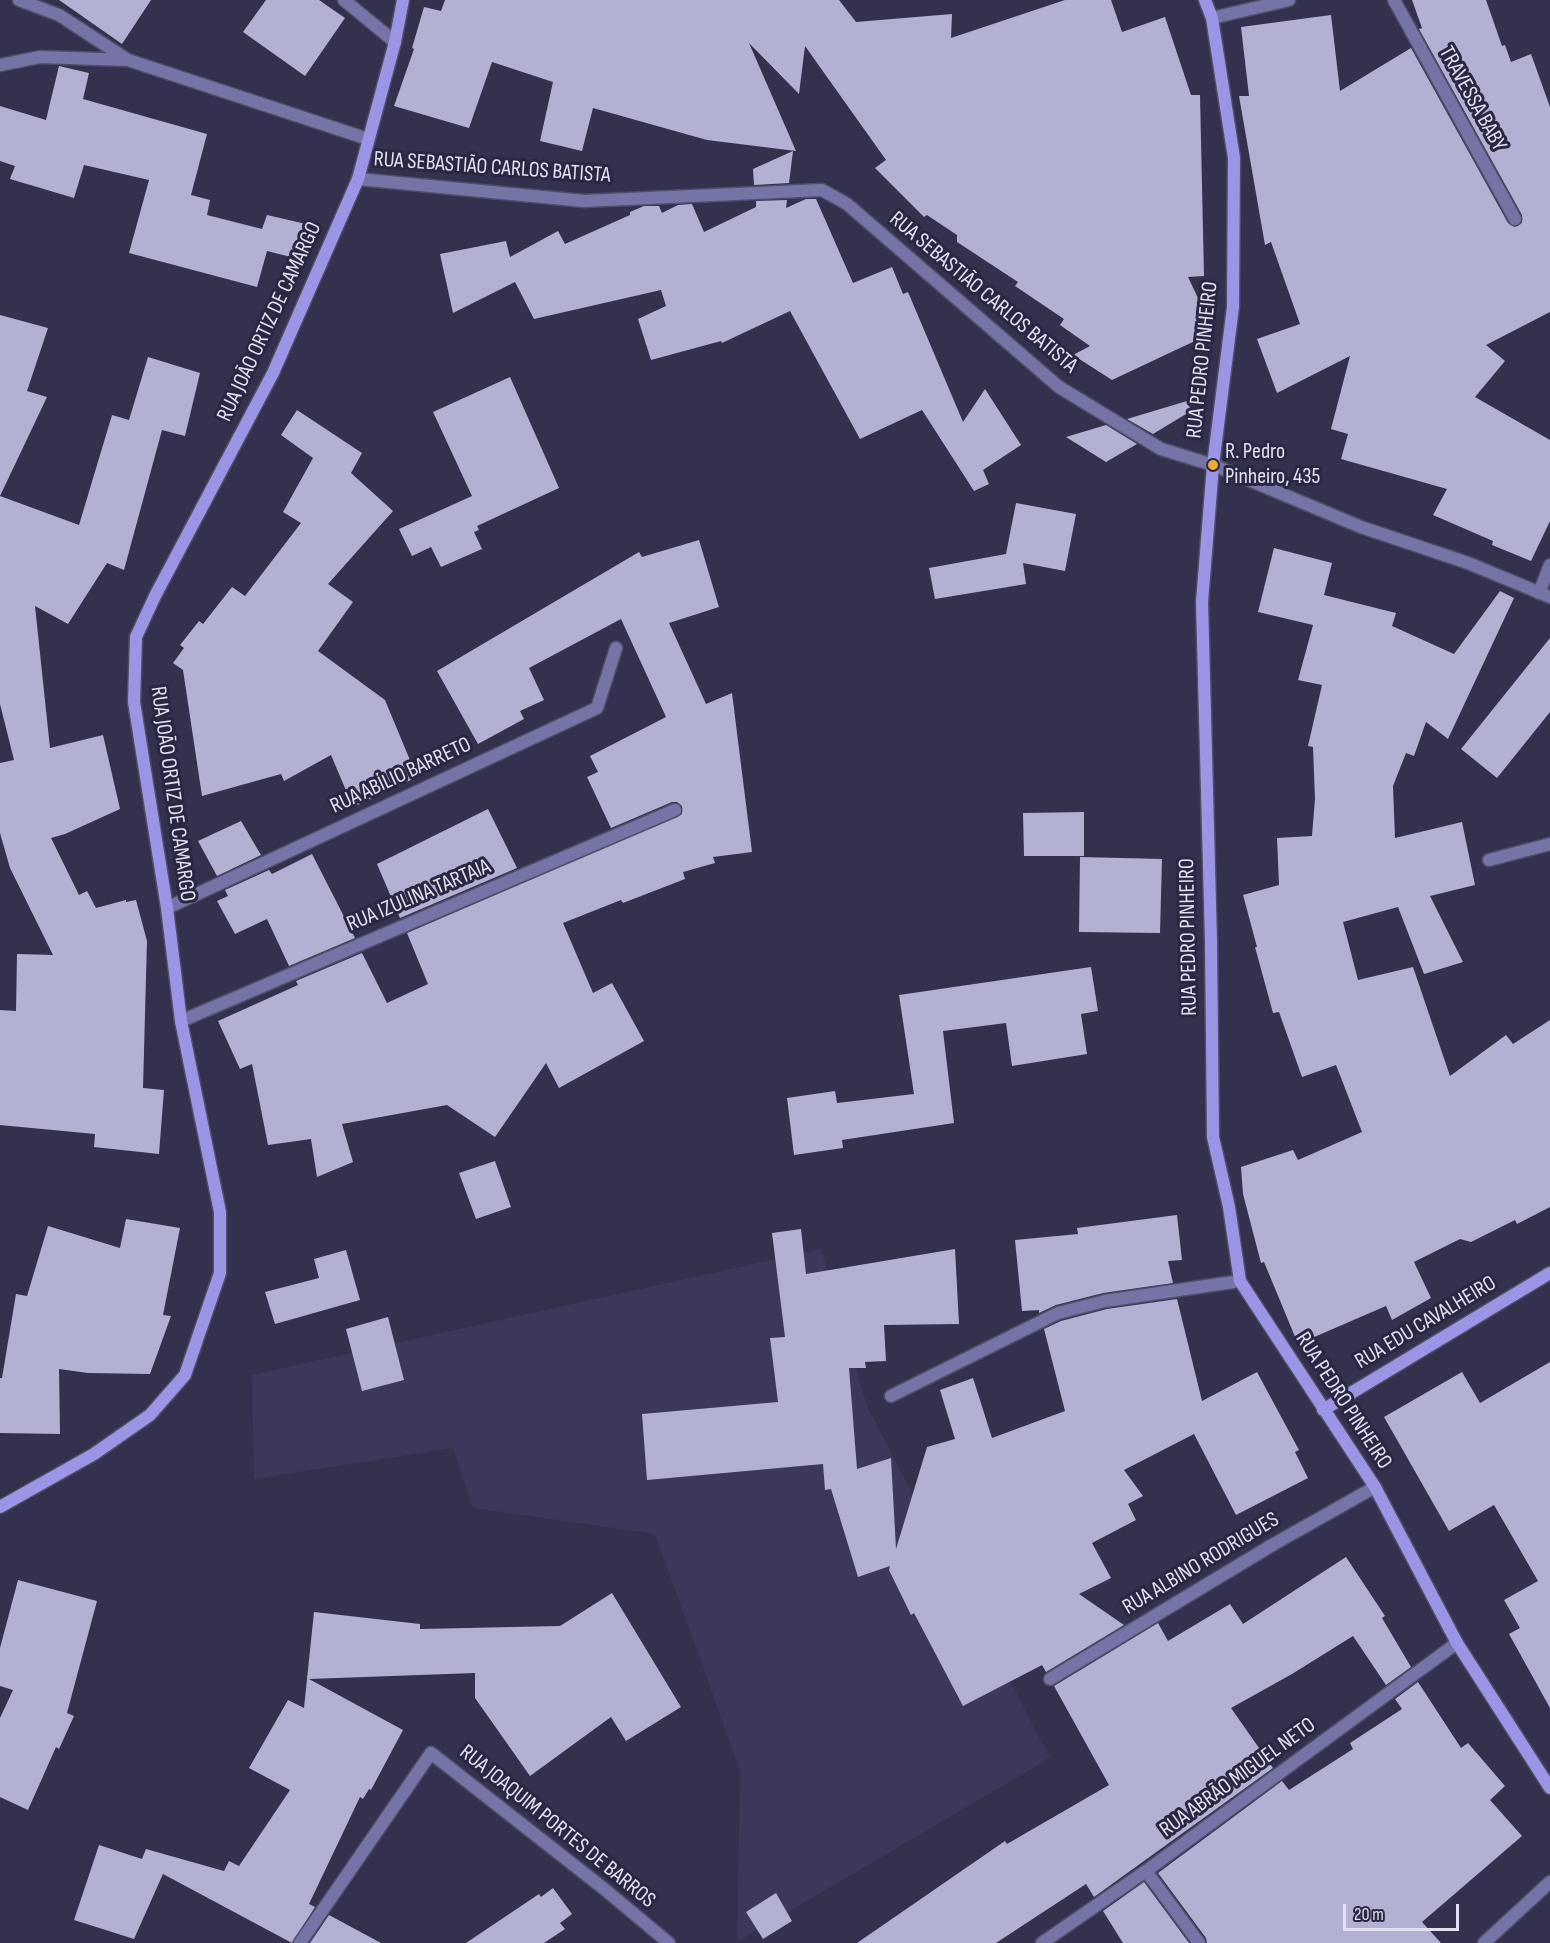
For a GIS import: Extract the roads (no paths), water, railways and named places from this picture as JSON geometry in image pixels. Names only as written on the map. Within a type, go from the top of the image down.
[{"type":"street","name":"RUA SEBASTIÃO CARLOS BATISTA","points":[[19,0],[59,15],[128,60],[368,139]]},
{"type":"street","points":[[344,0],[395,42]]},
{"type":"street","name":"RUA JOÃO ORTIZ DE CAMARGO","points":[[0,1507],[94,1454],[150,1414],[185,1375],[220,1273],[220,1212],[181,1022],[167,908],[134,702],[136,637],[155,596],[273,373],[358,179],[395,42],[403,0]]},
{"type":"street","name":"RUA PEDRO PINHEIRO","points":[[1205,0],[1212,18],[1234,158],[1233,308],[1213,465],[1202,602],[1211,942],[1213,1137],[1229,1207],[1240,1281],[1375,1487],[1457,1643],[1550,1788]]},
{"type":"street","points":[[1212,18],[1289,0]]},
{"type":"street","name":"TRAVESSA BABY","points":[[1394,0],[1515,219]]},
{"type":"street","name":"RUA SEBASTIÃO CARLOS BATISTA","points":[[0,64],[40,57],[128,60]]},
{"type":"street","name":"RUA SEBASTIÃO CARLOS BATISTA","points":[[358,179],[584,201],[822,190],[847,204],[1059,387],[1161,449],[1213,465],[1361,527],[1468,563],[1545,595]]},
{"type":"street","points":[[1545,595],[1550,565]]},
{"type":"street","name":"RUA ABÍLIO BARRETO","points":[[167,908],[597,708],[616,648]]},
{"type":"street","name":"RUA IZULINA TARTAIA","points":[[181,1022],[675,810]]},
{"type":"street","points":[[1489,860],[1550,844]]},
{"type":"street","name":"RUA EDU CAVALHEIRO","points":[[1323,1410],[1550,1273]]},
{"type":"street","points":[[891,1396],[1058,1313],[1106,1301],[1240,1281]]},
{"type":"street","name":"RUA ALBINO RODRIGUES","points":[[1050,1679],[1274,1544],[1375,1487]]},
{"type":"street","name":"RUA ABRÃO MIGUEL NETO","points":[[1042,1943],[1146,1871],[1457,1643]]},
{"type":"street","name":"RUA JOAQUIM PORTES DE BARROS","points":[[300,1943],[431,1753],[669,1943]]},
{"type":"street","points":[[1146,1871],[1199,1943]]},
{"type":"street","points":[[1484,1943],[1550,1882]]},
{"type":"place","name":"R. Pedro Pinheiro, 435","points":[[1213,465]]}]
